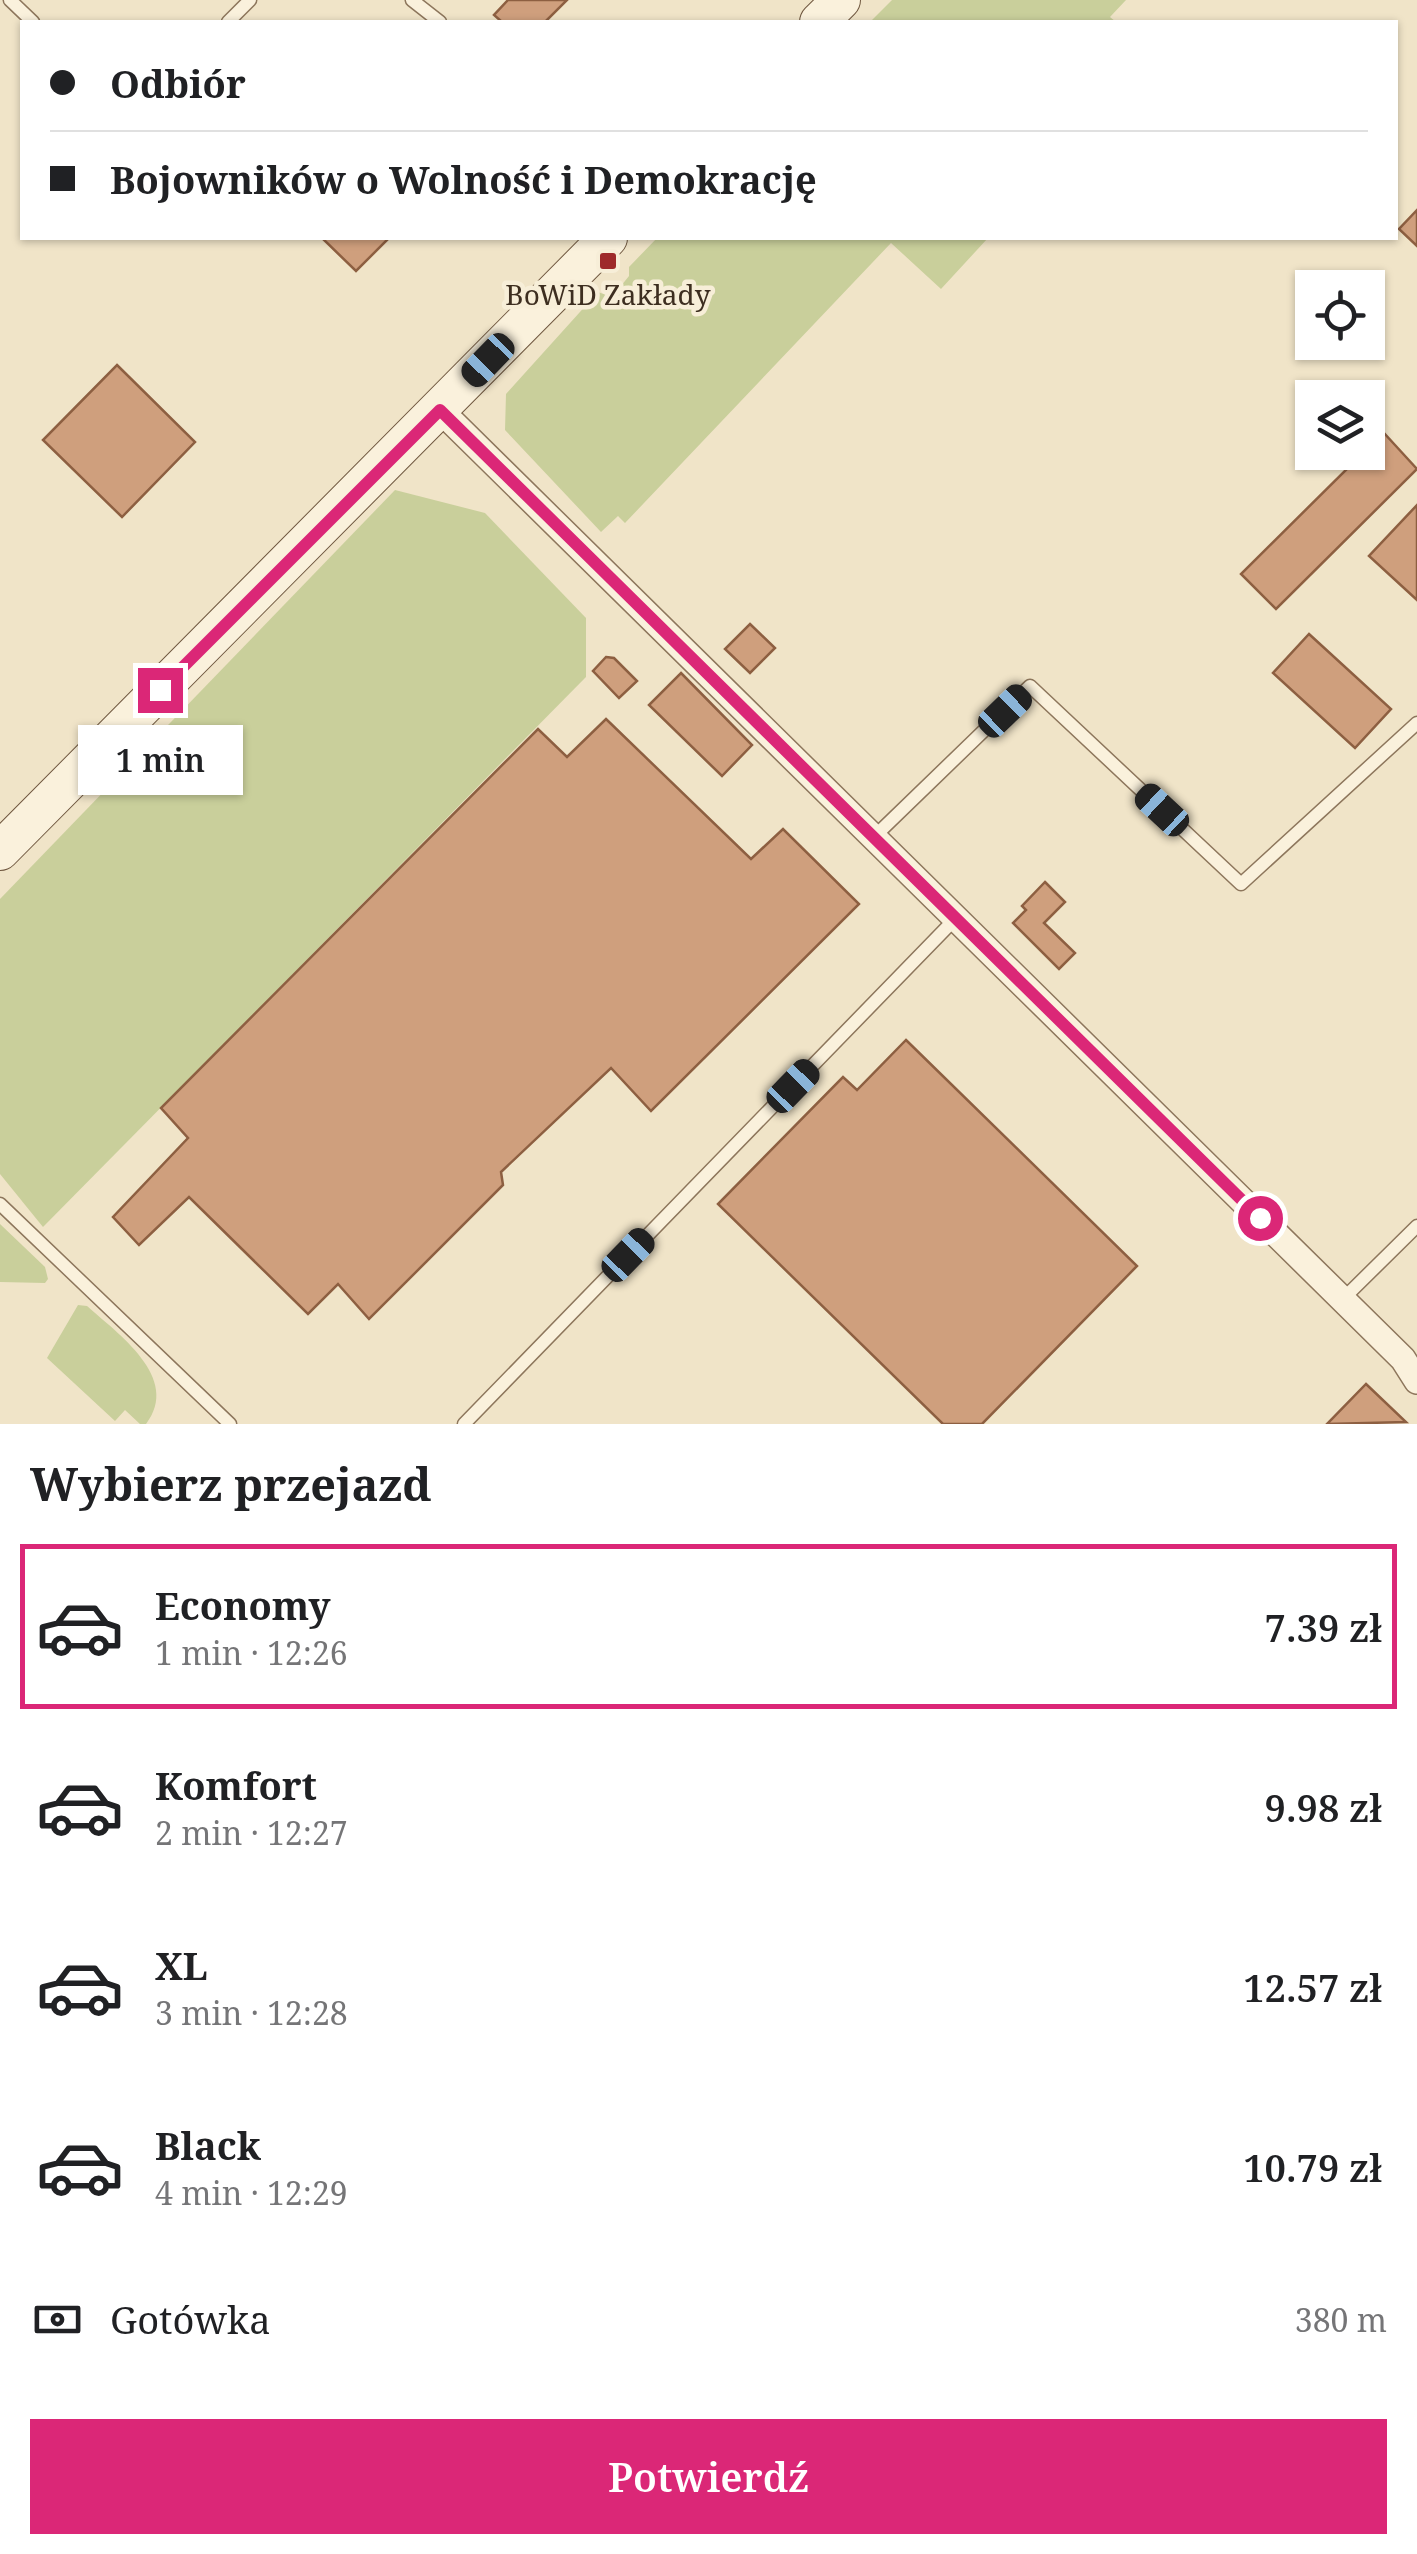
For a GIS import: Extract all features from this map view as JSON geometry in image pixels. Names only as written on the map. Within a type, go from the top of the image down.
[{"type":"main road","points":[[821,20],[841,0]]},
{"type":"main road","points":[[0,850],[606,240]]},
{"type":"street","points":[[440,410],[1403,1359],[1417,1381]]},
{"type":"lane","points":[[10,0],[30,20]]},
{"type":"lane","points":[[230,20],[250,0]]},
{"type":"lane","points":[[412,0],[437,20]]},
{"type":"lane","points":[[876,836],[1030,686],[1241,884],[1417,723]]},
{"type":"lane","points":[[464,1424],[957,917]]},
{"type":"lane","points":[[0,1204],[230,1424]]},
{"type":"lane","points":[[1342,1300],[1417,1226]]},
{"type":"green space","points":[[892,0],[1126,0],[1110,17],[1114,20],[872,20]]},
{"type":"green space","points":[[655,240],[986,240],[941,289],[891,243],[625,523],[618,516],[601,532],[505,430],[506,394],[598,292],[612,297],[629,276],[629,267]]},
{"type":"green space","points":[[395,490],[485,513],[586,618],[586,677],[43,1227],[0,1174],[0,899]]},
{"type":"green space","points":[[0,1224],[45,1267],[45,1283],[0,1282]]},
{"type":"green space","points":[[78,1305],[87,1306],[114,1329],[151,1374],[156,1390],[155,1407],[146,1424],[140,1424],[125,1410],[115,1421],[47,1358]]},
{"type":"building","points":[[508,0],[567,0],[547,20],[500,20],[494,15]]},
{"type":"building","points":[[1417,210],[1417,246],[1399,229]]},
{"type":"building","points":[[324,240],[387,240],[356,271]]},
{"type":"building","points":[[117,365],[195,442],[122,517],[43,440]]},
{"type":"building","points":[[1385,434],[1417,469],[1276,609],[1241,574],[1346,470],[1385,470]]},
{"type":"building","points":[[1417,505],[1417,600],[1369,556]]},
{"type":"building","points":[[750,624],[775,648],[750,673],[725,649]]},
{"type":"building","points":[[1309,634],[1391,709],[1355,748],[1273,673]]},
{"type":"building","points":[[606,657],[614,658],[637,681],[619,698],[593,671]]},
{"type":"building","points":[[681,673],[752,745],[722,776],[649,705]]},
{"type":"building","points":[[606,719],[751,859],[783,829],[859,904],[651,1111],[611,1068],[501,1172],[503,1185],[369,1319],[338,1284],[308,1314],[189,1197],[139,1245],[113,1217],[188,1138],[161,1108],[538,729],[567,757]]},
{"type":"building","points":[[1045,882],[1065,902],[1044,923],[1075,953],[1059,969],[1013,923],[1026,910],[1022,906]]},
{"type":"building","points":[[906,1040],[1137,1266],[982,1424],[943,1424],[718,1204],[843,1077],[857,1090]]},
{"type":"building","points":[[1366,1384],[1406,1422],[1327,1424]]},
{"type":"place","name":"BoWiD Zakłady","points":[[608,261]]},
{"type":"route","points":[[160,690],[440,410],[1260,1218]]}]
